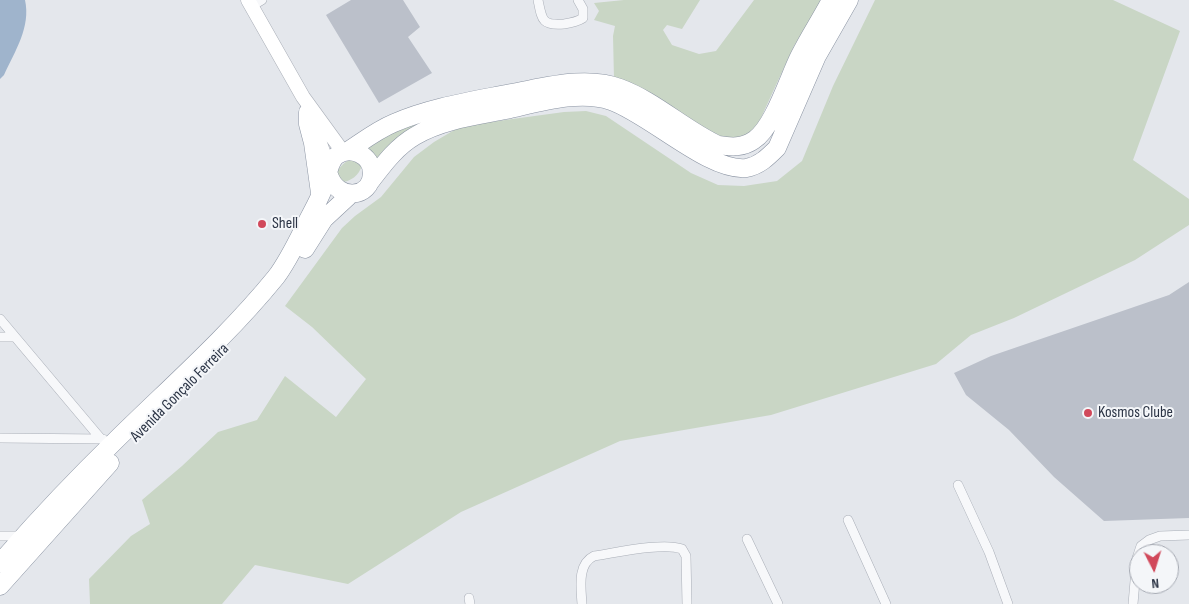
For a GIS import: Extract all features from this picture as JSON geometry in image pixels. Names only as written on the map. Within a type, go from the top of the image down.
[{"type":"highway","points":[[831,0],[799,57],[777,108],[765,128],[756,140],[743,145],[731,148],[718,146],[635,95],[618,88],[590,83],[540,88],[446,106],[394,123],[337,156],[329,171],[331,183],[343,193],[351,194],[361,191],[389,157],[402,145],[415,136],[458,120],[572,98],[594,97],[625,107],[722,165],[746,168],[755,165],[767,158],[777,148],[817,56],[849,0]]},
{"type":"highway","points":[[306,104],[320,195]]},
{"type":"highway","points":[[346,152],[356,152],[368,160],[372,174],[370,182]]},
{"type":"highway","name":"Avenida Gonçalo Ferreira","points":[[0,563],[109,439],[228,332],[262,293],[288,258],[320,195],[329,171]]},
{"type":"highway","name":"Avenida Gonçalo Ferreira","points":[[0,586],[103,470],[230,343],[267,303],[292,271],[324,219],[351,194]]},
{"type":"main road","points":[[254,2],[306,104],[329,171]]},
{"type":"main road","points":[[306,104],[346,152]]},
{"type":"street","points":[[538,0],[543,20],[547,24],[552,25],[573,22],[583,18],[583,8],[578,0]]},
{"type":"street","points":[[0,319],[14,337],[109,439]]},
{"type":"street","points":[[0,337],[14,337]]},
{"type":"street","points":[[0,438],[109,439]]},
{"type":"street","points":[[958,485],[988,552],[1008,604]]},
{"type":"street","points":[[848,520],[886,604]]},
{"type":"street","points":[[1133,604],[1137,558],[1141,546],[1160,536],[1189,535]]},
{"type":"street","points":[[0,536],[23,536]]},
{"type":"street","points":[[747,539],[778,604]]},
{"type":"street","points":[[582,604],[582,576],[585,563],[589,558],[632,550],[671,547],[682,549],[686,556],[687,604]]},
{"type":"green space","points":[[624,0],[700,0],[682,29],[667,25],[663,30],[672,45],[699,54],[716,51],[754,0],[822,0],[794,46],[759,122],[745,136],[726,141],[614,79],[613,36],[615,26],[594,20],[599,11],[594,3]]},
{"type":"green space","points":[[875,0],[1113,0],[1180,31],[1133,160],[1189,199],[1189,225],[1135,260],[1014,318],[971,335],[936,364],[771,415],[620,441],[461,512],[348,584],[255,565],[222,604],[90,604],[89,579],[131,536],[150,524],[142,500],[218,432],[257,420],[285,376],[336,417],[366,379],[312,327],[285,306],[342,228],[381,197],[414,157],[434,142],[461,126],[564,112],[586,111],[606,116],[691,173],[718,185],[744,186],[777,181],[802,161],[833,86]]},
{"type":"green space","points":[[439,115],[375,164],[365,148],[396,129]]},
{"type":"green space","points":[[355,158],[362,165],[359,172],[348,181],[340,183],[335,176],[338,170],[345,162]]},
{"type":"water","points":[[0,0],[25,0],[26,20],[21,39],[4,75],[0,79]]},
{"type":"building","points":[[351,0],[403,0],[420,27],[408,37],[432,73],[379,103],[326,15]]},
{"type":"building","name":"Kosmos Clube","points":[[1189,282],[1189,518],[1104,521],[1054,477],[1009,430],[966,395],[954,373],[991,356],[1169,295]]},
{"type":"place","name":"Shell","points":[[262,224]]},
{"type":"place","name":"Kosmos Clube","points":[[1088,413]]}]
